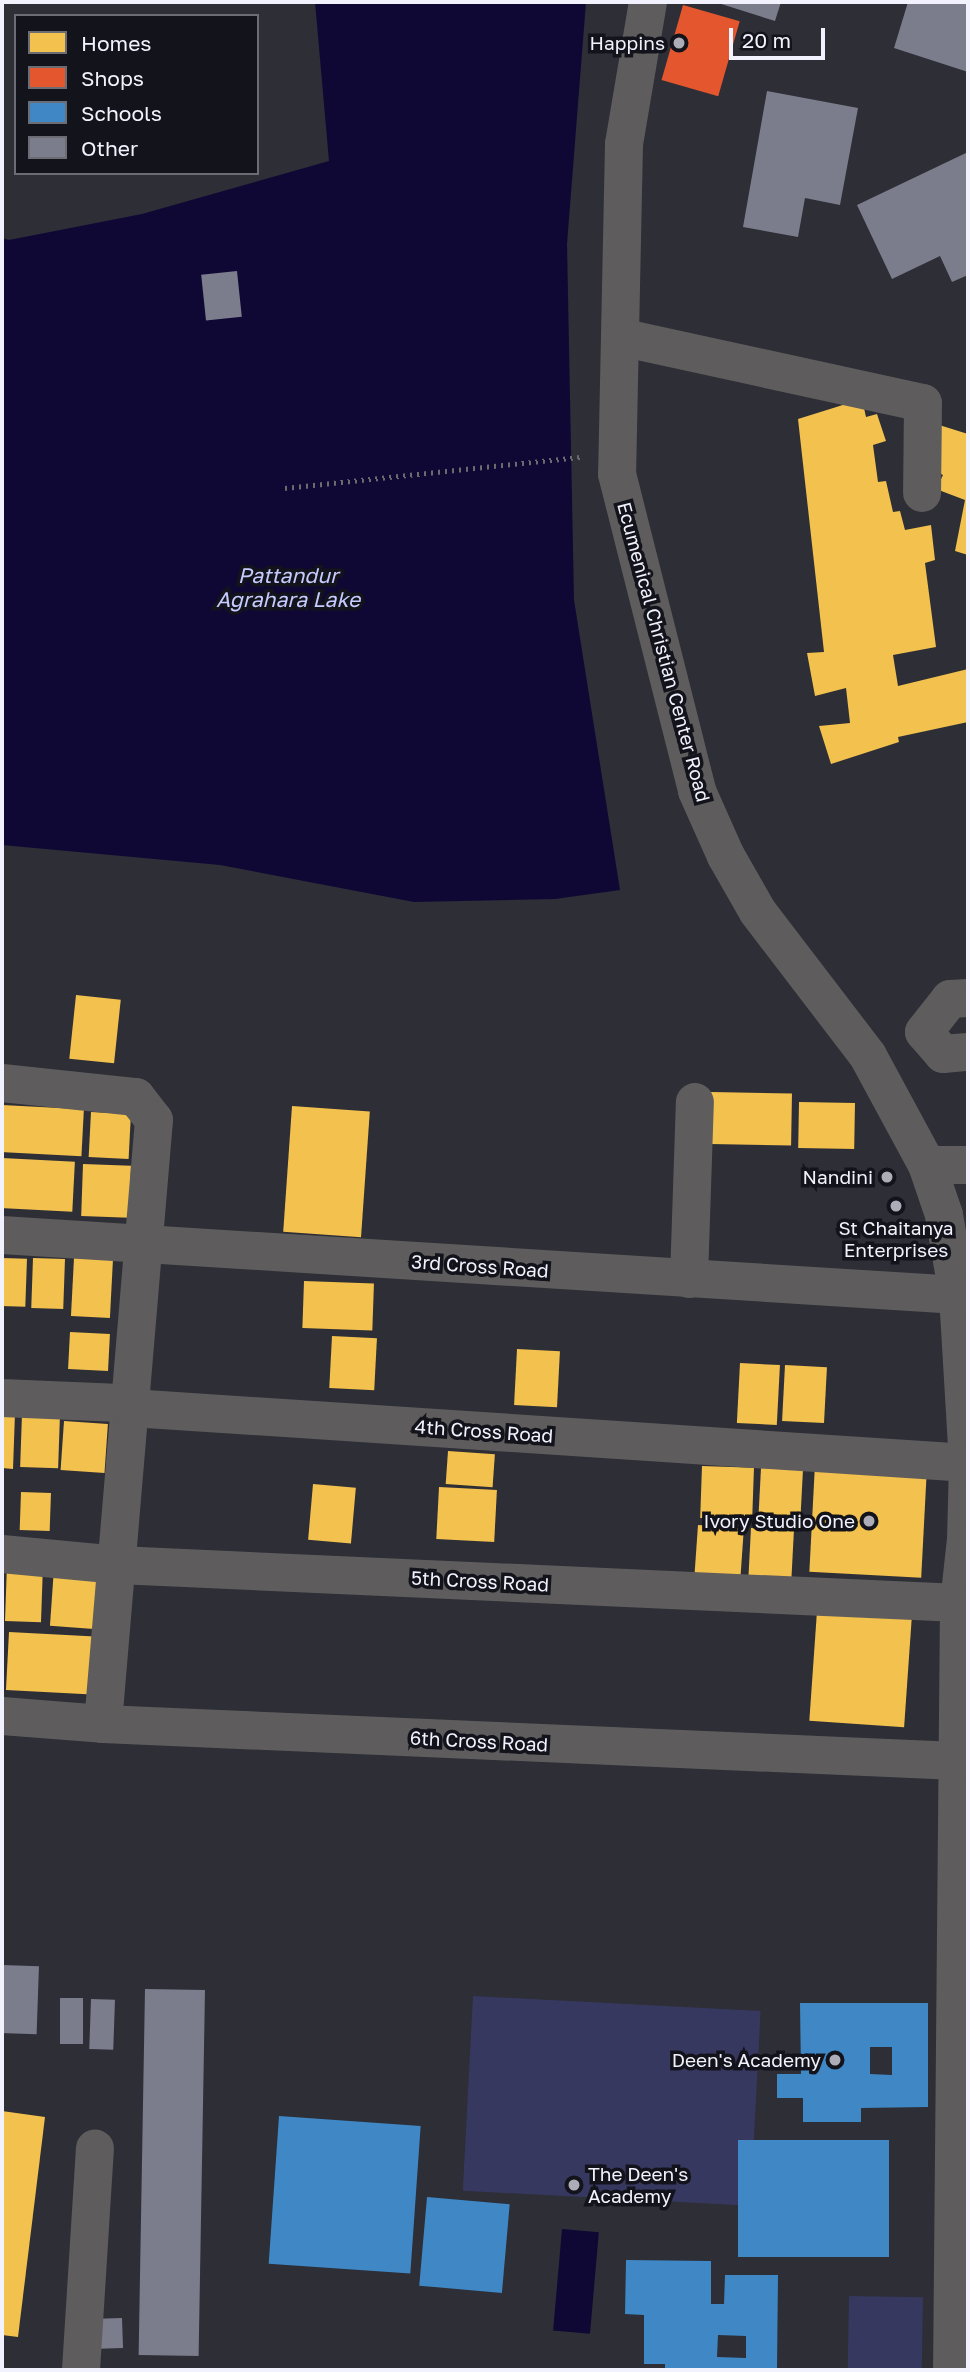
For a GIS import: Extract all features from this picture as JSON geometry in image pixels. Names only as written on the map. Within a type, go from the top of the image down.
[{"type":"street","name":"Ecumenical Christian Center Road","points":[[648,2],[624,144],[617,474],[697,791],[726,856],[758,912],[868,1056],[927,1164],[944,1215],[965,1337],[968,1463],[967,1527],[958,1603],[952,2370]]},
{"type":"street","points":[[620,337],[923,403],[922,493]]},
{"type":"street","points":[[868,1056],[923,1032],[950,999],[968,998]]},
{"type":"street","points":[[923,1032],[943,1054],[968,1052]]},
{"type":"street","points":[[2,1083],[136,1097],[154,1120],[103,1724]]},
{"type":"street","points":[[690,1279],[695,1102]]},
{"type":"street","points":[[927,1164],[968,1165]]},
{"type":"street","name":"3rd Cross Road","points":[[2,1235],[958,1295]]},
{"type":"street","name":"4th Cross Road","points":[[2,1398],[120,1403],[131,1408],[968,1463]]},
{"type":"street","name":"5th Cross Road","points":[[2,1554],[118,1565],[958,1603]]},
{"type":"street","name":"6th Cross Road","points":[[2,1716],[103,1724],[957,1761]]},
{"type":"street","points":[[80,2370],[95,2148]]},
{"type":"path","points":[[285,488],[618,453]]},
{"type":"shaded area","points":[[473,1996],[761,2011],[750,2206],[463,2191]]},
{"type":"shaded area","points":[[849,2296],[923,2297],[922,2370],[848,2370]]},
{"type":"water","name":"Pattandur Agrahara Lake","points":[[315,2],[586,2],[567,244],[574,600],[620,890],[555,899],[414,902],[220,865],[2,845],[2,238],[9,240],[142,214],[329,161]]},
{"type":"water","points":[[562,2229],[599,2232],[590,2334],[553,2331]]},
{"type":"building: Homes","points":[[862,399],[866,417],[877,414],[886,441],[873,445],[878,482],[886,481],[893,512],[900,511],[905,530],[931,525],[935,560],[925,563],[936,647],[893,655],[898,686],[968,669],[968,722],[898,737],[899,742],[831,764],[819,726],[850,723],[846,688],[815,696],[807,653],[824,652],[798,419]]},
{"type":"building: Homes","points":[[936,424],[968,434],[968,555],[955,551],[965,500],[936,489],[943,475],[930,468]]},
{"type":"building: Homes","points":[[76,995],[121,1000],[114,1063],[69,1059]]},
{"type":"building: Homes","points":[[711,1092],[792,1093],[791,1145],[710,1144]]},
{"type":"building: Homes","points":[[799,1102],[855,1103],[854,1149],[798,1148]]},
{"type":"building: Homes","points":[[2,1105],[84,1109],[81,1156],[2,1152]]},
{"type":"building: Homes","points":[[292,1106],[370,1111],[361,1237],[283,1232]]},
{"type":"building: Homes","points":[[91,1112],[131,1114],[129,1159],[89,1157]]},
{"type":"building: Homes","points":[[2,1158],[75,1162],[72,1212],[2,1208]]},
{"type":"building: Homes","points":[[83,1164],[131,1166],[129,1218],[81,1216]]},
{"type":"building: Homes","points":[[2,1258],[27,1259],[25,1307],[2,1306]]},
{"type":"building: Homes","points":[[33,1258],[65,1259],[63,1309],[31,1308]]},
{"type":"building: Homes","points":[[74,1258],[113,1260],[110,1318],[71,1316]]},
{"type":"building: Homes","points":[[304,1281],[374,1283],[372,1330],[302,1328]]},
{"type":"building: Homes","points":[[70,1332],[110,1334],[108,1371],[68,1369]]},
{"type":"building: Homes","points":[[332,1336],[377,1338],[374,1390],[329,1388]]},
{"type":"building: Homes","points":[[517,1349],[560,1351],[557,1407],[514,1405]]},
{"type":"building: Homes","points":[[740,1363],[780,1365],[777,1425],[737,1423]]},
{"type":"building: Homes","points":[[785,1365],[827,1367],[824,1423],[782,1421]]},
{"type":"building: Homes","points":[[2,1412],[15,1413],[13,1469],[2,1468]]},
{"type":"building: Homes","points":[[22,1414],[60,1415],[58,1468],[20,1467]]},
{"type":"building: Homes","points":[[64,1421],[108,1424],[104,1473],[61,1470]]},
{"type":"building: Homes","points":[[448,1451],[495,1454],[493,1487],[446,1484]]},
{"type":"building: Homes","name":"Ivory Studio One","points":[[815,1464],[927,1470],[921,1578],[809,1572]]},
{"type":"building: Homes","points":[[702,1466],[754,1468],[752,1520],[700,1518]]},
{"type":"building: Homes","points":[[761,1468],[803,1470],[800,1520],[758,1518]]},
{"type":"building: Homes","points":[[313,1484],[356,1488],[351,1544],[308,1540]]},
{"type":"building: Homes","points":[[439,1487],[497,1490],[494,1542],[436,1539]]},
{"type":"building: Homes","points":[[21,1492],[51,1493],[50,1531],[20,1530]]},
{"type":"building: Homes","points":[[698,1525],[744,1528],[740,1580],[694,1577]]},
{"type":"building: Homes","points":[[751,1528],[794,1530],[791,1582],[748,1580]]},
{"type":"building: Homes","points":[[7,1564],[43,1565],[41,1622],[5,1621]]},
{"type":"building: Homes","points":[[54,1568],[98,1571],[94,1629],[50,1626]]},
{"type":"building: Homes","points":[[817,1611],[912,1618],[904,1727],[809,1721]]},
{"type":"building: Homes","points":[[9,1632],[95,1637],[92,1694],[6,1690]]},
{"type":"building: Homes","points":[[2,2111],[45,2117],[18,2337],[2,2335]]},
{"type":"building: Shops","points":[[683,5],[740,21],[718,96],[662,80]]},
{"type":"building: Schools","name":"Deen's Academy","points":[[800,2003],[928,2003],[928,2107],[861,2108],[861,2122],[803,2122],[803,2098],[777,2098],[777,2074],[801,2074]],"holes":[[[870,2047],[892,2047],[892,2075],[870,2074]]]},
{"type":"building: Schools","points":[[279,2116],[421,2126],[410,2274],[269,2264]]},
{"type":"building: Schools","points":[[738,2140],[889,2140],[889,2257],[738,2257]]},
{"type":"building: Schools","points":[[427,2197],[510,2204],[502,2293],[419,2286]]},
{"type":"building: Schools","points":[[626,2260],[711,2261],[711,2304],[724,2304],[725,2275],[778,2275],[777,2370],[665,2370],[665,2364],[644,2364],[644,2315],[625,2314]],"holes":[[[718,2335],[746,2336],[746,2358],[717,2357]]]},
{"type":"building: Other","points":[[715,2],[781,2],[775,21]]},
{"type":"building: Other","points":[[908,2],[968,2],[968,72],[894,48]]},
{"type":"building: Other","points":[[767,91],[858,108],[840,205],[805,198],[798,237],[743,227]]},
{"type":"building: Other","points":[[968,152],[968,275],[952,282],[940,256],[892,279],[857,205]]},
{"type":"building: Other","points":[[237,271],[242,317],[206,321],[201,275]]},
{"type":"building: Other","points":[[2,1965],[39,1966],[37,2034],[2,2033]]},
{"type":"building: Other","points":[[145,1989],[205,1990],[199,2356],[139,2355]]},
{"type":"building: Other","points":[[60,1998],[83,1998],[83,2044],[60,2044]]},
{"type":"building: Other","points":[[91,1999],[115,2000],[113,2050],[89,2049]]},
{"type":"building: Other","points":[[122,2318],[123,2348],[99,2349],[98,2319]]},
{"type":"place","name":"Happins","points":[[679,43]]},
{"type":"place","name":"Nandini","points":[[887,1177]]},
{"type":"place","name":"St Chaitanya Enterprises","points":[[896,1206]]},
{"type":"place","name":"Ivory Studio One","points":[[869,1521]]},
{"type":"place","name":"Deen's Academy","points":[[835,2060]]},
{"type":"place","name":"The Deen's Academy","points":[[574,2185]]}]
